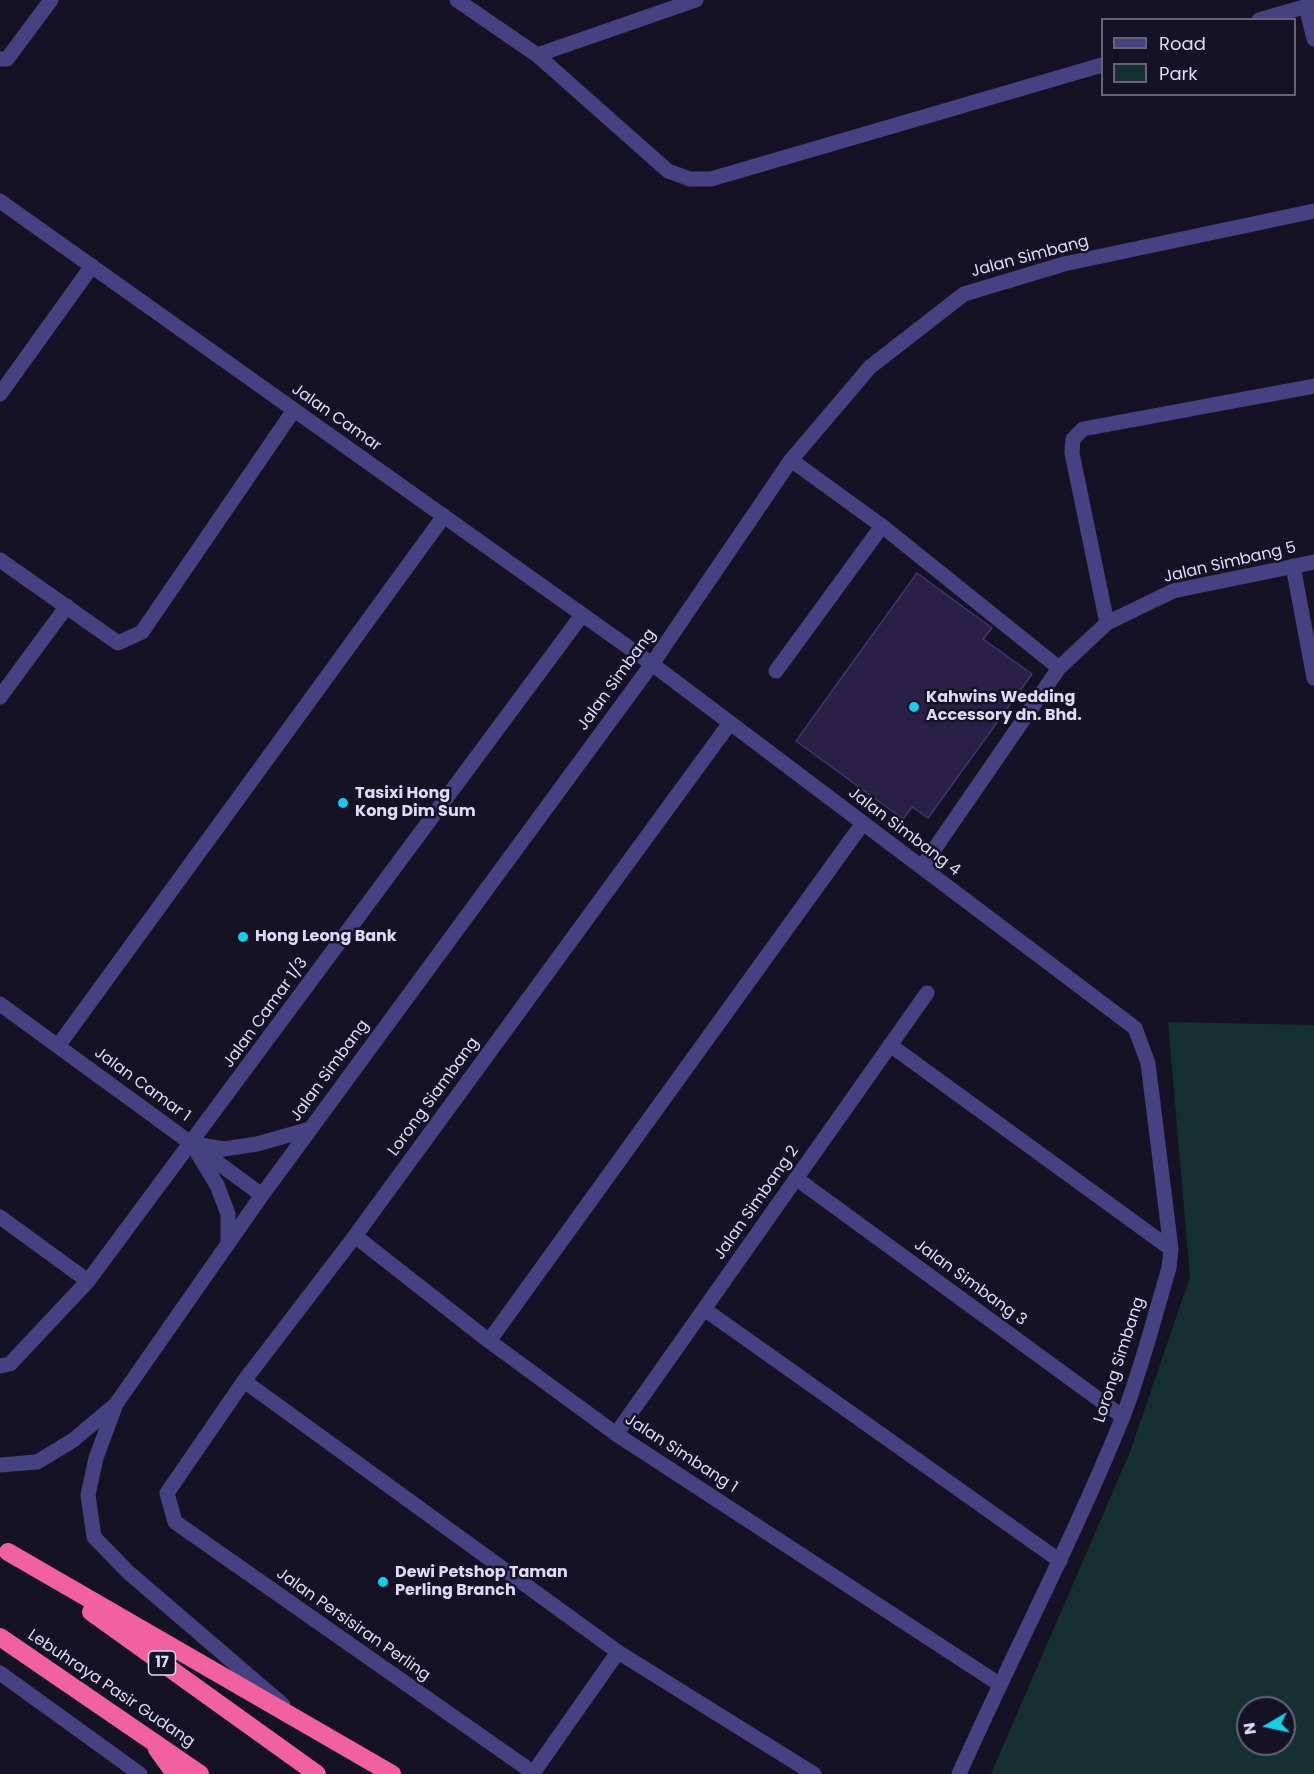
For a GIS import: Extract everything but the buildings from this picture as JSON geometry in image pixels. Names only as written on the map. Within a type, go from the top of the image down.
[{"type":"highway","points":[[4,1549],[392,1774]]},
{"type":"highway","name":"17","points":[[4,1549],[317,1774]]},
{"type":"highway","name":"Lebuhraya Pasir Gudang","points":[[0,1637],[200,1774]]},
{"type":"highway","points":[[149,1737],[175,1774]]},
{"type":"street","points":[[0,59],[7,59],[51,0]]},
{"type":"street","points":[[457,0],[537,55],[668,171],[690,179],[711,179],[1101,65]]},
{"type":"street","points":[[537,55],[696,0]]},
{"type":"street","points":[[1266,18],[1310,5],[1314,39]]},
{"type":"street","name":"Jalan Camar","points":[[0,201],[652,664]]},
{"type":"street","name":"Jalan Simbang","points":[[117,1404],[262,1194],[652,664],[790,460],[870,367],[964,294],[1064,264],[1314,210]]},
{"type":"street","points":[[0,394],[92,266]]},
{"type":"street","points":[[1107,623],[1072,453],[1073,439],[1083,429],[1314,386]]},
{"type":"street","points":[[0,560],[118,643],[142,632],[294,410]]},
{"type":"street","points":[[790,460],[882,526],[1059,668]]},
{"type":"street","points":[[58,1046],[444,516]]},
{"type":"street","points":[[776,671],[882,526]]},
{"type":"street","name":"Jalan Simbang 5","points":[[922,867],[1059,668],[1107,623],[1173,591],[1314,562]]},
{"type":"street","points":[[1293,566],[1314,678]]},
{"type":"street","points":[[0,697],[67,606]]},
{"type":"street","name":"Jalan Camar 1/3","points":[[0,1366],[10,1364],[88,1281],[192,1144],[582,615]]},
{"type":"street","name":"Jalan Simbang 4","points":[[652,664],[1135,1028]]},
{"type":"street","name":"Lorong Siambang","points":[[167,1492],[244,1381],[355,1236],[730,723]]},
{"type":"street","points":[[489,1341],[863,823]]},
{"type":"street","name":"Jalan Simbang 2","points":[[616,1434],[927,993]]},
{"type":"street","name":"Jalan Camar 1","points":[[0,1004],[262,1194]]},
{"type":"street","name":"Lorong Simbang","points":[[999,1684],[1060,1561],[1123,1417],[1169,1268],[1171,1249],[1148,1063],[1135,1028]]},
{"type":"street","points":[[890,1045],[1171,1249]]},
{"type":"street","points":[[192,1144],[224,1149],[257,1144],[310,1129]]},
{"type":"street","points":[[192,1144],[217,1185],[228,1214],[228,1244]]},
{"type":"street","name":"Jalan Simbang 3","points":[[797,1179],[1123,1417]]},
{"type":"street","points":[[0,1216],[88,1281]]},
{"type":"street","name":"Jalan Simbang 1","points":[[355,1236],[489,1341],[616,1434],[999,1684]]},
{"type":"street","points":[[704,1310],[1060,1561]]},
{"type":"street","points":[[244,1381],[618,1652],[814,1774]]},
{"type":"street","points":[[0,1466],[37,1462],[72,1441],[117,1404]]},
{"type":"street","points":[[117,1404],[96,1458],[88,1495],[94,1537],[128,1572],[306,1724]]},
{"type":"street","name":"Jalan Persisiran Perling","points":[[167,1492],[175,1522],[534,1773]]},
{"type":"street","points":[[534,1773],[618,1652]]},
{"type":"street","points":[[0,1673],[140,1774]]},
{"type":"street","points":[[959,1774],[999,1684]]},
{"type":"green space","points":[[1168,1022],[1314,1025],[1314,1774],[991,1774],[1130,1452],[1190,1277]]},
{"type":"place","name":"Kahwins Wedding Accessory dn. Bhd.","points":[[914,707]]},
{"type":"place","name":"Tasixi Hong Kong Dim Sum","points":[[343,803]]},
{"type":"place","name":"Hong Leong Bank","points":[[243,937]]},
{"type":"place","name":"Dewi Petshop Taman Perling Branch","points":[[383,1582]]}]
